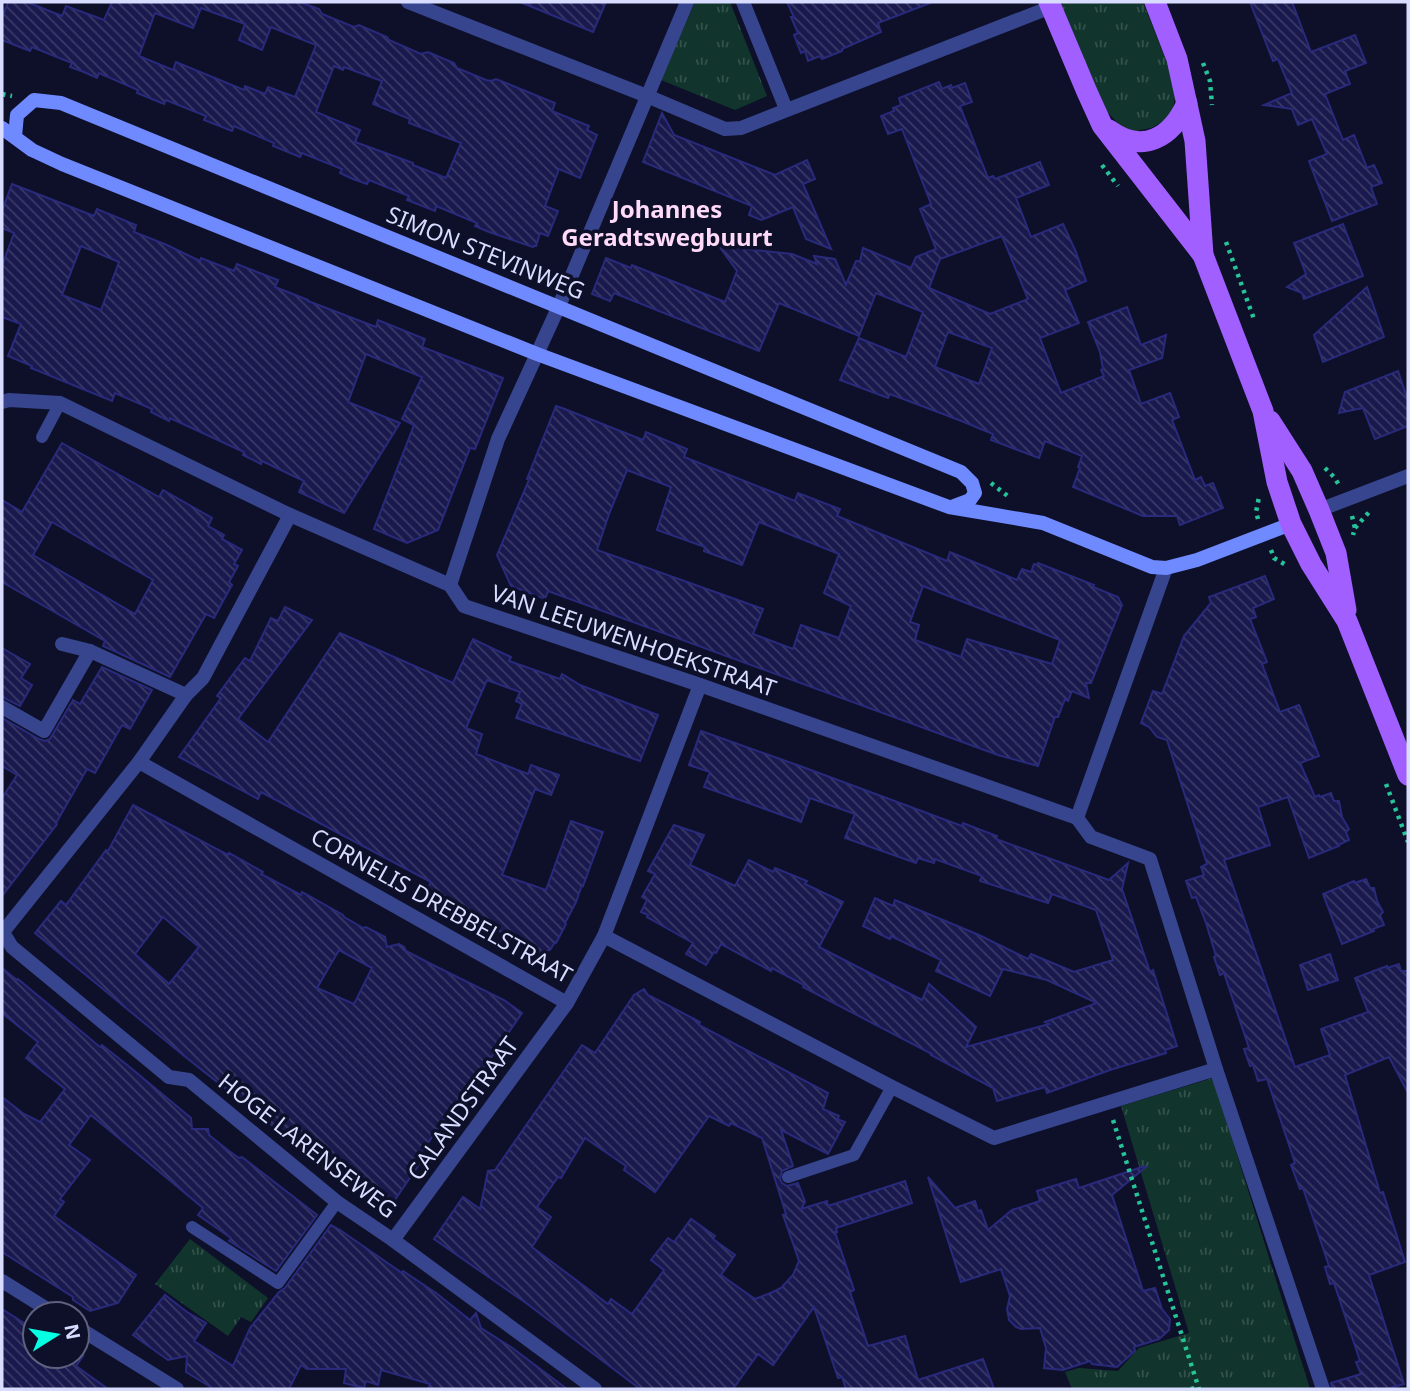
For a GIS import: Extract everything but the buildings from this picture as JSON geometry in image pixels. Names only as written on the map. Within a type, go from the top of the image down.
[{"type":"main road","points":[[1155,2],[1177,59],[1195,141],[1203,255]]},
{"type":"main road","points":[[1050,4],[1102,125],[1203,255],[1263,411],[1277,482],[1291,524],[1311,564],[1348,621]]},
{"type":"main road","points":[[1102,125],[1119,137],[1135,143],[1154,139],[1171,129],[1181,117],[1187,103]]},
{"type":"main road","points":[[1263,411],[1302,471],[1319,510],[1336,553],[1348,621],[1408,775]]},
{"type":"street","points":[[408,2],[725,129],[741,128],[1050,4]]},
{"type":"street","points":[[450,585],[498,439],[559,306],[687,2]]},
{"type":"street","points":[[743,2],[786,109]]},
{"type":"street","name":"SIMON STEVINWEG","points":[[15,136],[17,115],[34,100],[61,103],[961,472]]},
{"type":"street","points":[[2,128],[32,150],[62,164],[537,354],[949,507],[1043,523],[1152,566],[1166,568],[1197,560],[1291,524]]},
{"type":"street","name":"VAN LEEUWENHOEKSTRAAT","points":[[2,402],[9,400],[60,403],[290,515],[450,585],[464,606],[700,685],[1077,818]]},
{"type":"street","points":[[949,507],[964,504],[975,493],[972,483],[961,472]]},
{"type":"street","points":[[1319,510],[1408,476]]},
{"type":"street","points":[[2,932],[139,762],[186,695],[203,678],[290,515]]},
{"type":"street","points":[[1166,568],[1077,818],[1091,837],[1150,859],[1216,1069],[1323,1389]]},
{"type":"street","points":[[62,644],[90,651],[186,695]]},
{"type":"street","points":[[2,707],[44,731],[90,651]]},
{"type":"street","points":[[700,685],[604,936],[994,1138],[1216,1069]]},
{"type":"street","name":"CORNELIS DREBBELSTRAAT","points":[[139,762],[567,1003],[604,936]]},
{"type":"street","name":"HOGE LARENSEWEG","points":[[2,932],[12,947],[169,1077],[189,1080],[337,1202],[595,1389]]},
{"type":"street","name":"CALANDSTRAAT","points":[[393,1240],[567,1003]]},
{"type":"street","points":[[2,1281],[33,1300]]},
{"type":"street","points":[[91,1336],[177,1389]]},
{"type":"lane","points":[[42,437],[60,403]]},
{"type":"lane","points":[[788,1177],[854,1155],[892,1087]]},
{"type":"lane","points":[[192,1227],[278,1283],[337,1202]]},
{"type":"path","points":[[1201,58],[1210,81],[1213,107]]},
{"type":"path","points":[[1096,155],[1107,174],[1124,193]]},
{"type":"path","points":[[1224,233],[1258,328]]},
{"type":"path","points":[[1318,464],[1329,471],[1348,499],[1354,528],[1352,539]]},
{"type":"path","points":[[961,472],[988,480],[1010,498]]},
{"type":"path","points":[[1261,488],[1256,512],[1264,534],[1274,558],[1294,570]]},
{"type":"path","points":[[1385,781],[1408,842]]},
{"type":"path","points":[[1107,1104],[1199,1388],[1191,1389]]},
{"type":"green space","points":[[695,2],[730,2],[767,96],[735,110],[661,80]]},
{"type":"green space","points":[[1060,2],[1143,2],[1173,78],[1173,108],[1164,121],[1151,128],[1135,131],[1122,127],[1100,105]]},
{"type":"green space","points":[[1213,1078],[1310,1389],[1072,1389],[1065,1372],[1079,1368],[1118,1371],[1139,1348],[1189,1333],[1121,1106]]},
{"type":"green space","points":[[190,1239],[268,1298],[251,1322],[241,1317],[228,1336],[155,1284]]},
{"type":"district","name":"Johannes Geradtswegbuurt","points":[[667,222]]}]
